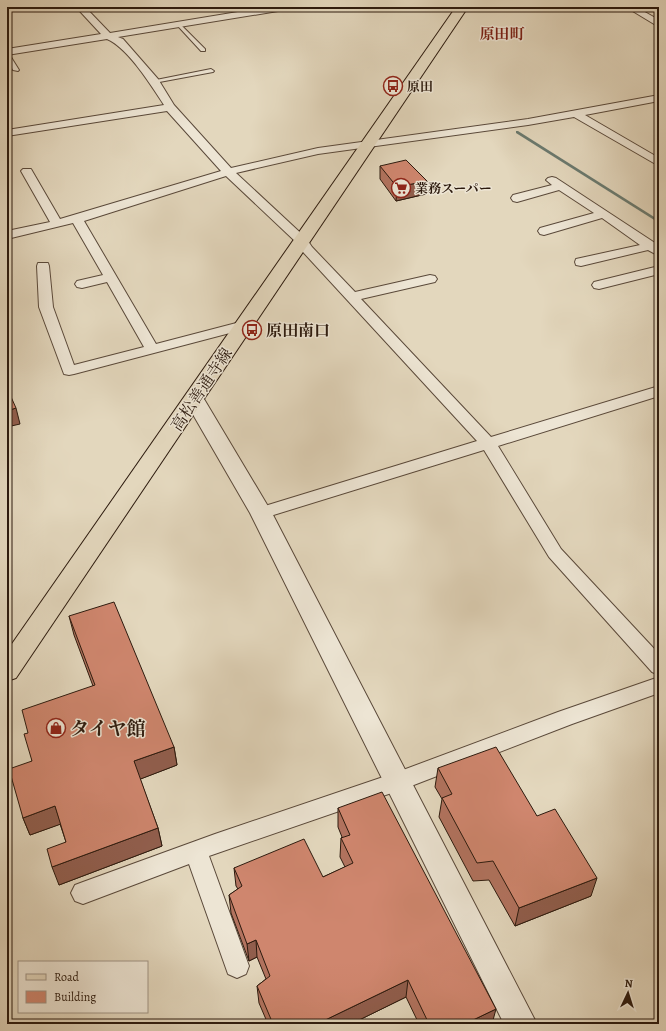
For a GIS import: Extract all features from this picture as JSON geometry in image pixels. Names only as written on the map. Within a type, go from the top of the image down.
[{"type":"main road","name":"高松善通寺線","points":[[7,671],[462,7]]},
{"type":"street","points":[[80,7],[107,35],[120,41],[154,81],[170,106],[228,172],[302,241],[307,249],[351,297],[488,443],[554,553],[659,667]]},
{"type":"street","points":[[7,53],[107,35],[284,7]]},
{"type":"street","points":[[630,7],[659,24]]},
{"type":"street","points":[[7,235],[78,219],[228,172],[318,151],[528,122],[659,98]]},
{"type":"street","points":[[7,133],[170,106]]},
{"type":"street","points":[[575,113],[659,163]]},
{"type":"street","points":[[28,171],[57,224]]},
{"type":"street","points":[[517,198],[556,183],[655,249]]},
{"type":"street","points":[[544,231],[604,214]]},
{"type":"street","points":[[78,219],[152,349]]},
{"type":"street","points":[[581,262],[655,249]]},
{"type":"street","points":[[43,266],[46,307],[69,371],[244,325]]},
{"type":"street","points":[[599,285],[659,270]]},
{"type":"street","points":[[82,284],[111,278]]},
{"type":"street","points":[[351,297],[430,279]]},
{"type":"street","points":[[261,513],[659,391]]},
{"type":"street","points":[[194,399],[261,513],[521,1024]]},
{"type":"street","points":[[83,893],[196,851],[398,781],[565,718],[659,685]]},
{"type":"street","points":[[196,851],[237,966]]},
{"type":"lane","points":[[178,24],[203,50]]},
{"type":"lane","points":[[7,53],[16,70]]},
{"type":"lane","points":[[154,81],[211,71]]},
{"type":"building","points":[[406,160],[427,181],[397,187],[380,166]]},
{"type":"building","points":[[7,388],[16,408],[7,411]]},
{"type":"building","name":"タイヤ館","points":[[114,602],[174,747],[134,761],[158,828],[52,867],[47,849],[66,842],[55,806],[23,818],[9,769],[32,761],[24,734],[28,733],[22,710],[95,685],[69,616]]},
{"type":"building","points":[[496,747],[537,816],[555,809],[597,878],[519,908],[493,861],[477,863],[442,798],[452,794],[438,768]]},
{"type":"building","points":[[382,792],[496,1009],[471,1021],[473,1024],[429,1024],[408,980],[317,1024],[273,1024],[257,986],[270,976],[256,940],[247,944],[229,895],[242,886],[234,868],[304,839],[323,877],[353,863],[341,838],[350,835],[338,808]]},
{"type":"waterway","points":[[517,132],[659,222]]},
{"type":"place","name":"原田","points":[[393,86]]},
{"type":"place","name":"業務スーパー","points":[[401,188]]},
{"type":"place","name":"原田南口","points":[[252,330]]},
{"type":"place","name":"タイヤ館","points":[[56,728]]},
{"type":"district","name":"原田町","points":[[502,34]]}]
